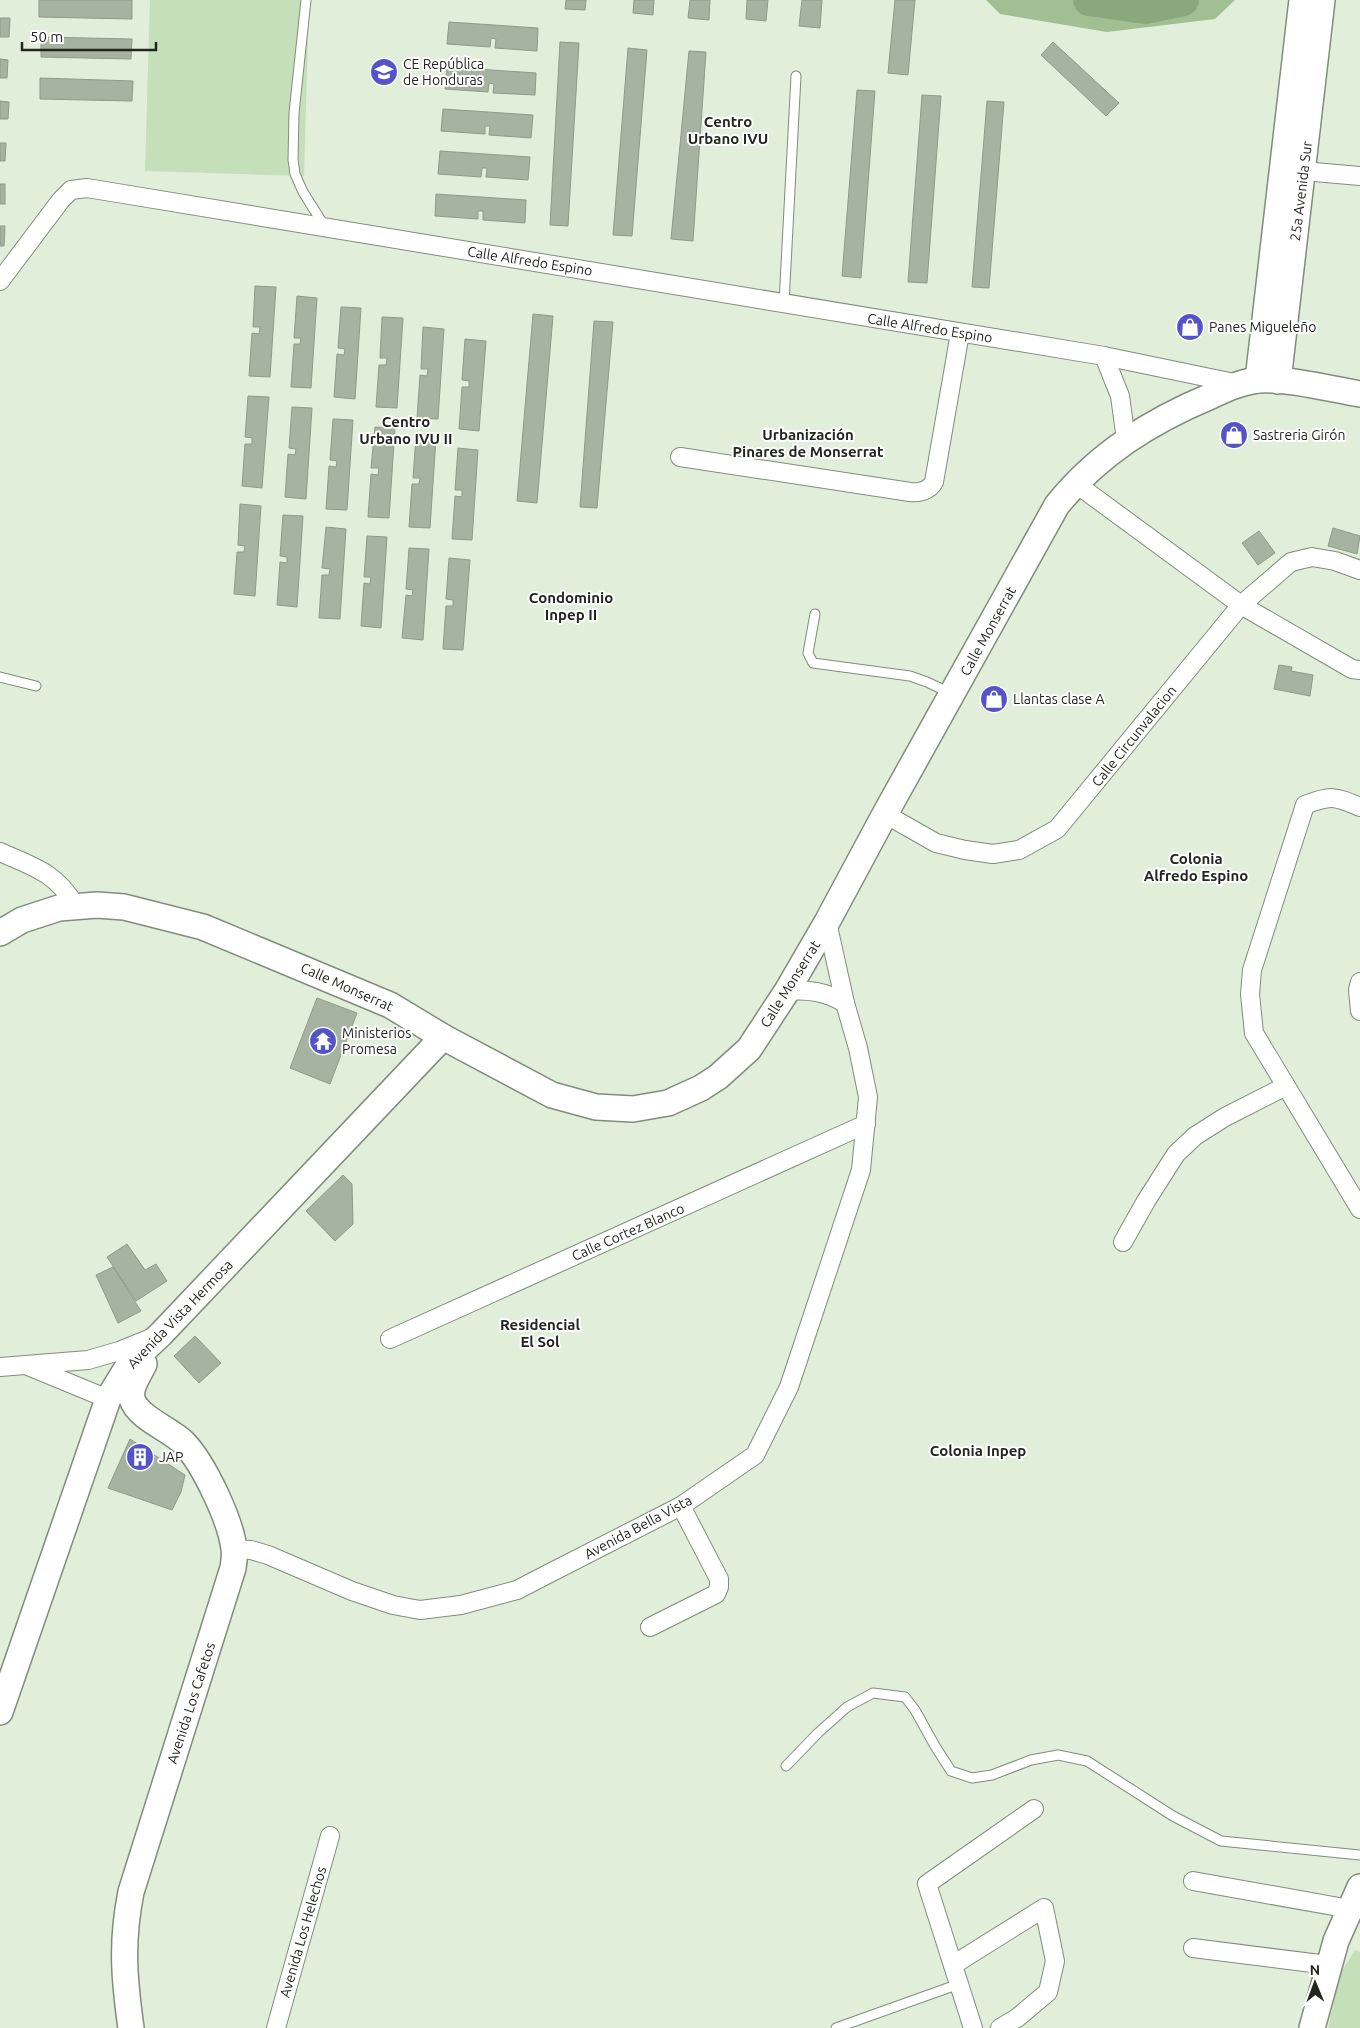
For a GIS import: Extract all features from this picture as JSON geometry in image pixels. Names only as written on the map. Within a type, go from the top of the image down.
[{"type":"street","name":"25a Avenida Sur","points":[[1259,382],[1302,0]]},
{"type":"street","name":"25a Avenida Sur","points":[[1259,382],[1303,170],[1322,0]]},
{"type":"street","points":[[1303,170],[1360,176]]},
{"type":"street","name":"Calle Alfredo Espino","points":[[0,281],[60,200],[71,190],[80,188],[1259,382]]},
{"type":"street","points":[[680,458],[910,492],[925,490],[931,487],[934,482],[960,332]]},
{"type":"street","points":[[1104,356],[1120,396],[1126,440]]},
{"type":"street","points":[[1259,382],[1360,394]]},
{"type":"street","name":"Calle Monserrat","points":[[0,932],[35,915],[75,906],[97,905],[124,907],[203,927],[390,1005],[444,1037],[552,1095],[596,1107],[633,1109],[668,1103],[701,1088],[718,1077],[749,1049],[787,991],[827,922],[1057,505],[1075,483],[1126,440],[1185,407],[1259,382]]},
{"type":"street","points":[[1075,483],[1242,605],[1352,669],[1360,670]]},
{"type":"street","name":"Calle Circunvalacion","points":[[885,814],[936,843],[964,850],[993,854],[1019,850],[1057,829],[1242,605],[1291,562],[1312,557],[1335,561],[1360,570]]},
{"type":"street","points":[[1360,807],[1341,798],[1327,797],[1305,805],[1254,961],[1250,994],[1254,1033],[1286,1086],[1353,1180],[1360,1209]]},
{"type":"street","points":[[0,852],[54,878],[65,889],[75,906]]},
{"type":"street","name":"Avenida Bella Vista","points":[[234,1549],[250,1550],[268,1555],[377,1601],[407,1608],[438,1609],[461,1605],[517,1590],[681,1506],[755,1455],[789,1386],[861,1170],[868,1097],[827,922]]},
{"type":"street","points":[[1360,982],[1358,990],[1360,1011]]},
{"type":"street","points":[[787,991],[818,991],[834,996],[846,1003]]},
{"type":"street","name":"Avenida Vista Hermosa","points":[[0,1712],[108,1399],[130,1363],[161,1334],[444,1037]]},
{"type":"street","points":[[1123,1242],[1176,1154],[1195,1136],[1286,1086]]},
{"type":"street","name":"Calle Cortez Blanco","points":[[390,1340],[866,1124]]},
{"type":"street","points":[[0,1367],[88,1360],[119,1351],[161,1334]]},
{"type":"street","points":[[86,1465],[114,1417],[126,1411],[138,1410],[133,1402],[132,1388],[161,1334]]},
{"type":"street","points":[[26,1365],[108,1399]]},
{"type":"street","name":"Avenida Los Cafetos","points":[[131,2028],[123,1967],[124,1933],[131,1892],[233,1568],[234,1549],[224,1514],[198,1463],[184,1443],[138,1410]]},
{"type":"street","points":[[650,1627],[716,1594],[719,1587],[718,1579],[681,1506]]},
{"type":"street","points":[[973,2028],[927,1884],[1034,1809]]},
{"type":"street","name":"Avenida Los Helechos","points":[[276,2028],[330,1836]]},
{"type":"street","points":[[1193,1881],[1355,1898],[1328,1965],[1312,2028]]},
{"type":"street","points":[[952,1965],[1044,1908],[1055,1961],[1048,1992],[1018,2018],[1000,2028]]},
{"type":"street","points":[[1193,1948],[1328,1965]]},
{"type":"lane","points":[[306,0],[294,113],[293,160],[295,174],[303,192],[326,227]]},
{"type":"lane","points":[[784,304],[796,76]]},
{"type":"lane","points":[[815,614],[808,654],[813,663],[910,676],[952,694]]},
{"type":"lane","points":[[0,677],[36,686]]},
{"type":"lane","points":[[786,1766],[847,1707],[873,1693],[905,1697],[916,1710],[935,1746],[952,1771],[972,1778],[992,1775],[1031,1760],[1058,1755],[1086,1761],[1173,1816],[1221,1841],[1360,1855]]},
{"type":"lane","points":[[836,2028],[959,1984]]},
{"type":"green space","points":[[150,0],[309,0],[304,176],[145,171]]},
{"type":"green space","points":[[986,0],[1235,0],[1215,19],[1107,32],[1000,14]]},
{"type":"green space","points":[[1355,1950],[1360,1952],[1360,2028],[1328,2028],[1340,1974]]},
{"type":"building","points":[[39,0],[132,0],[132,19],[39,17]]},
{"type":"building","points":[[566,0],[586,0],[585,10],[565,9]]},
{"type":"building","points":[[634,0],[654,0],[653,15],[633,13]]},
{"type":"building","points":[[690,0],[710,0],[709,20],[688,18]]},
{"type":"building","points":[[747,0],[768,0],[766,21],[746,19]]},
{"type":"building","points":[[802,0],[822,0],[820,28],[799,26]]},
{"type":"building","points":[[895,0],[915,0],[908,75],[888,73]]},
{"type":"building","points":[[0,18],[10,18],[9,37],[0,37]]},
{"type":"building","points":[[449,22],[538,28],[537,51],[495,48],[496,39],[491,38],[490,47],[447,44]]},
{"type":"building","points":[[41,37],[132,39],[131,59],[41,57]]},
{"type":"building","points":[[560,42],[579,43],[568,226],[550,225]]},
{"type":"building","points":[[1053,42],[1119,103],[1106,116],[1041,55]]},
{"type":"building","points":[[628,48],[647,50],[632,236],[613,235]]},
{"type":"building","points":[[689,51],[706,52],[693,241],[671,239]]},
{"type":"building","points":[[0,59],[8,60],[7,78],[0,78]]},
{"type":"building","points":[[447,67],[536,73],[535,95],[493,93],[494,84],[489,83],[488,92],[445,89]]},
{"type":"building","points":[[40,78],[133,81],[132,101],[40,99]]},
{"type":"building","points":[[857,90],[875,91],[861,278],[842,276]]},
{"type":"building","points":[[922,95],[941,96],[927,283],[908,282]]},
{"type":"building","points":[[0,101],[9,102],[8,119],[0,119]]},
{"type":"building","points":[[987,101],[1004,102],[989,288],[972,287]]},
{"type":"building","points":[[443,109],[533,115],[531,138],[489,135],[490,126],[485,126],[485,134],[441,131]]},
{"type":"building","points":[[0,143],[6,143],[5,161],[0,161]]},
{"type":"building","points":[[440,151],[530,157],[528,180],[486,177],[487,168],[482,168],[481,177],[438,174]]},
{"type":"building","points":[[0,184],[5,184],[5,204],[0,204]]},
{"type":"building","points":[[436,194],[526,200],[525,223],[483,220],[483,211],[478,211],[478,219],[435,216]]},
{"type":"building","points":[[0,226],[5,226],[4,246],[0,246]]},
{"type":"building","points":[[255,286],[276,287],[270,377],[249,376],[252,333],[259,334],[260,327],[253,327]]},
{"type":"building","points":[[297,296],[317,298],[311,388],[291,387],[294,344],[300,344],[301,338],[294,338]]},
{"type":"building","points":[[341,307],[361,308],[355,399],[334,397],[337,354],[344,355],[345,349],[338,348]]},
{"type":"building","points":[[533,314],[553,316],[537,503],[517,501]]},
{"type":"building","points":[[382,317],[403,318],[397,408],[376,407],[379,365],[386,365],[387,358],[380,358]]},
{"type":"building","name":"Panes Migueleño","points":[[1187,317],[1197,319],[1193,338],[1183,336]]},
{"type":"building","points":[[594,321],[613,322],[597,508],[580,507]]},
{"type":"building","points":[[423,327],[444,329],[438,419],[417,418],[420,375],[427,376],[428,369],[421,369]]},
{"type":"building","points":[[465,339],[486,341],[479,431],[459,429],[462,387],[469,387],[469,381],[462,380]]},
{"type":"building","points":[[248,396],[269,397],[262,488],[242,486],[245,444],[252,444],[252,438],[245,437]]},
{"type":"building","points":[[292,407],[312,408],[306,499],[285,497],[288,454],[295,455],[296,449],[289,448]]},
{"type":"building","points":[[333,419],[353,420],[347,510],[326,509],[329,466],[336,467],[337,461],[330,460]]},
{"type":"building","points":[[375,427],[395,428],[389,518],[368,517],[371,474],[378,475],[379,468],[371,468]]},
{"type":"building","points":[[416,436],[436,438],[430,528],[409,527],[412,484],[419,484],[420,478],[413,478]]},
{"type":"building","points":[[458,448],[478,450],[472,540],[452,539],[455,496],[462,497],[462,490],[455,490]]},
{"type":"building","points":[[240,504],[261,506],[255,596],[234,594],[237,552],[244,552],[245,546],[238,545]]},
{"type":"building","points":[[283,515],[303,516],[297,607],[277,605],[280,562],[287,563],[287,557],[280,556]]},
{"type":"building","points":[[326,527],[346,529],[340,619],[319,618],[322,575],[329,575],[330,569],[322,568]]},
{"type":"building","points":[[1333,528],[1360,536],[1357,554],[1328,546]]},
{"type":"building","points":[[1259,531],[1275,553],[1258,565],[1242,543]]},
{"type":"building","points":[[367,536],[387,537],[381,628],[361,626],[364,583],[370,584],[371,577],[364,577]]},
{"type":"building","points":[[409,548],[429,549],[423,640],[402,638],[406,595],[412,596],[413,590],[406,589]]},
{"type":"building","points":[[449,558],[470,560],[463,650],[443,649],[446,606],[453,606],[453,600],[446,599]]},
{"type":"building","points":[[1279,665],[1292,667],[1291,671],[1313,675],[1310,696],[1274,689]]},
{"type":"building","name":"Ministerios Promesa","points":[[317,998],[357,1013],[330,1084],[290,1068]]},
{"type":"building","points":[[343,1175],[352,1184],[353,1224],[335,1241],[306,1211]]},
{"type":"building","points":[[127,1244],[145,1270],[156,1264],[167,1281],[136,1301],[107,1257]]},
{"type":"building","points":[[113,1267],[141,1311],[118,1323],[96,1275]]},
{"type":"building","points":[[195,1336],[221,1363],[199,1383],[174,1356]]},
{"type":"building","name":"JAP","points":[[130,1439],[185,1475],[181,1492],[172,1510],[108,1488]]},
{"type":"waterway","points":[[1089,0],[1145,8],[1183,0]]},
{"type":"place","name":"CE República de Honduras","points":[[384,72]]},
{"type":"place","name":"Panes Migueleño","points":[[1190,327]]},
{"type":"place","name":"Sastreria Girón","points":[[1234,435]]},
{"type":"place","name":"Llantas clase A","points":[[994,699]]},
{"type":"place","name":"Ministerios Promesa","points":[[323,1041]]},
{"type":"place","name":"JAP","points":[[140,1457]]},
{"type":"district","name":"Centro Urbano IVU","points":[[728,130]]},
{"type":"district","name":"Centro Urbano IVU II","points":[[406,430]]},
{"type":"district","name":"Urbanización Pinares de Monserrat","points":[[808,442]]},
{"type":"district","name":"Condominio Inpep II","points":[[571,606]]},
{"type":"district","name":"Colonia Alfredo Espino","points":[[1196,866]]},
{"type":"district","name":"Residencial El Sol","points":[[540,1332]]},
{"type":"district","name":"Colonia Inpep","points":[[978,1450]]}]
